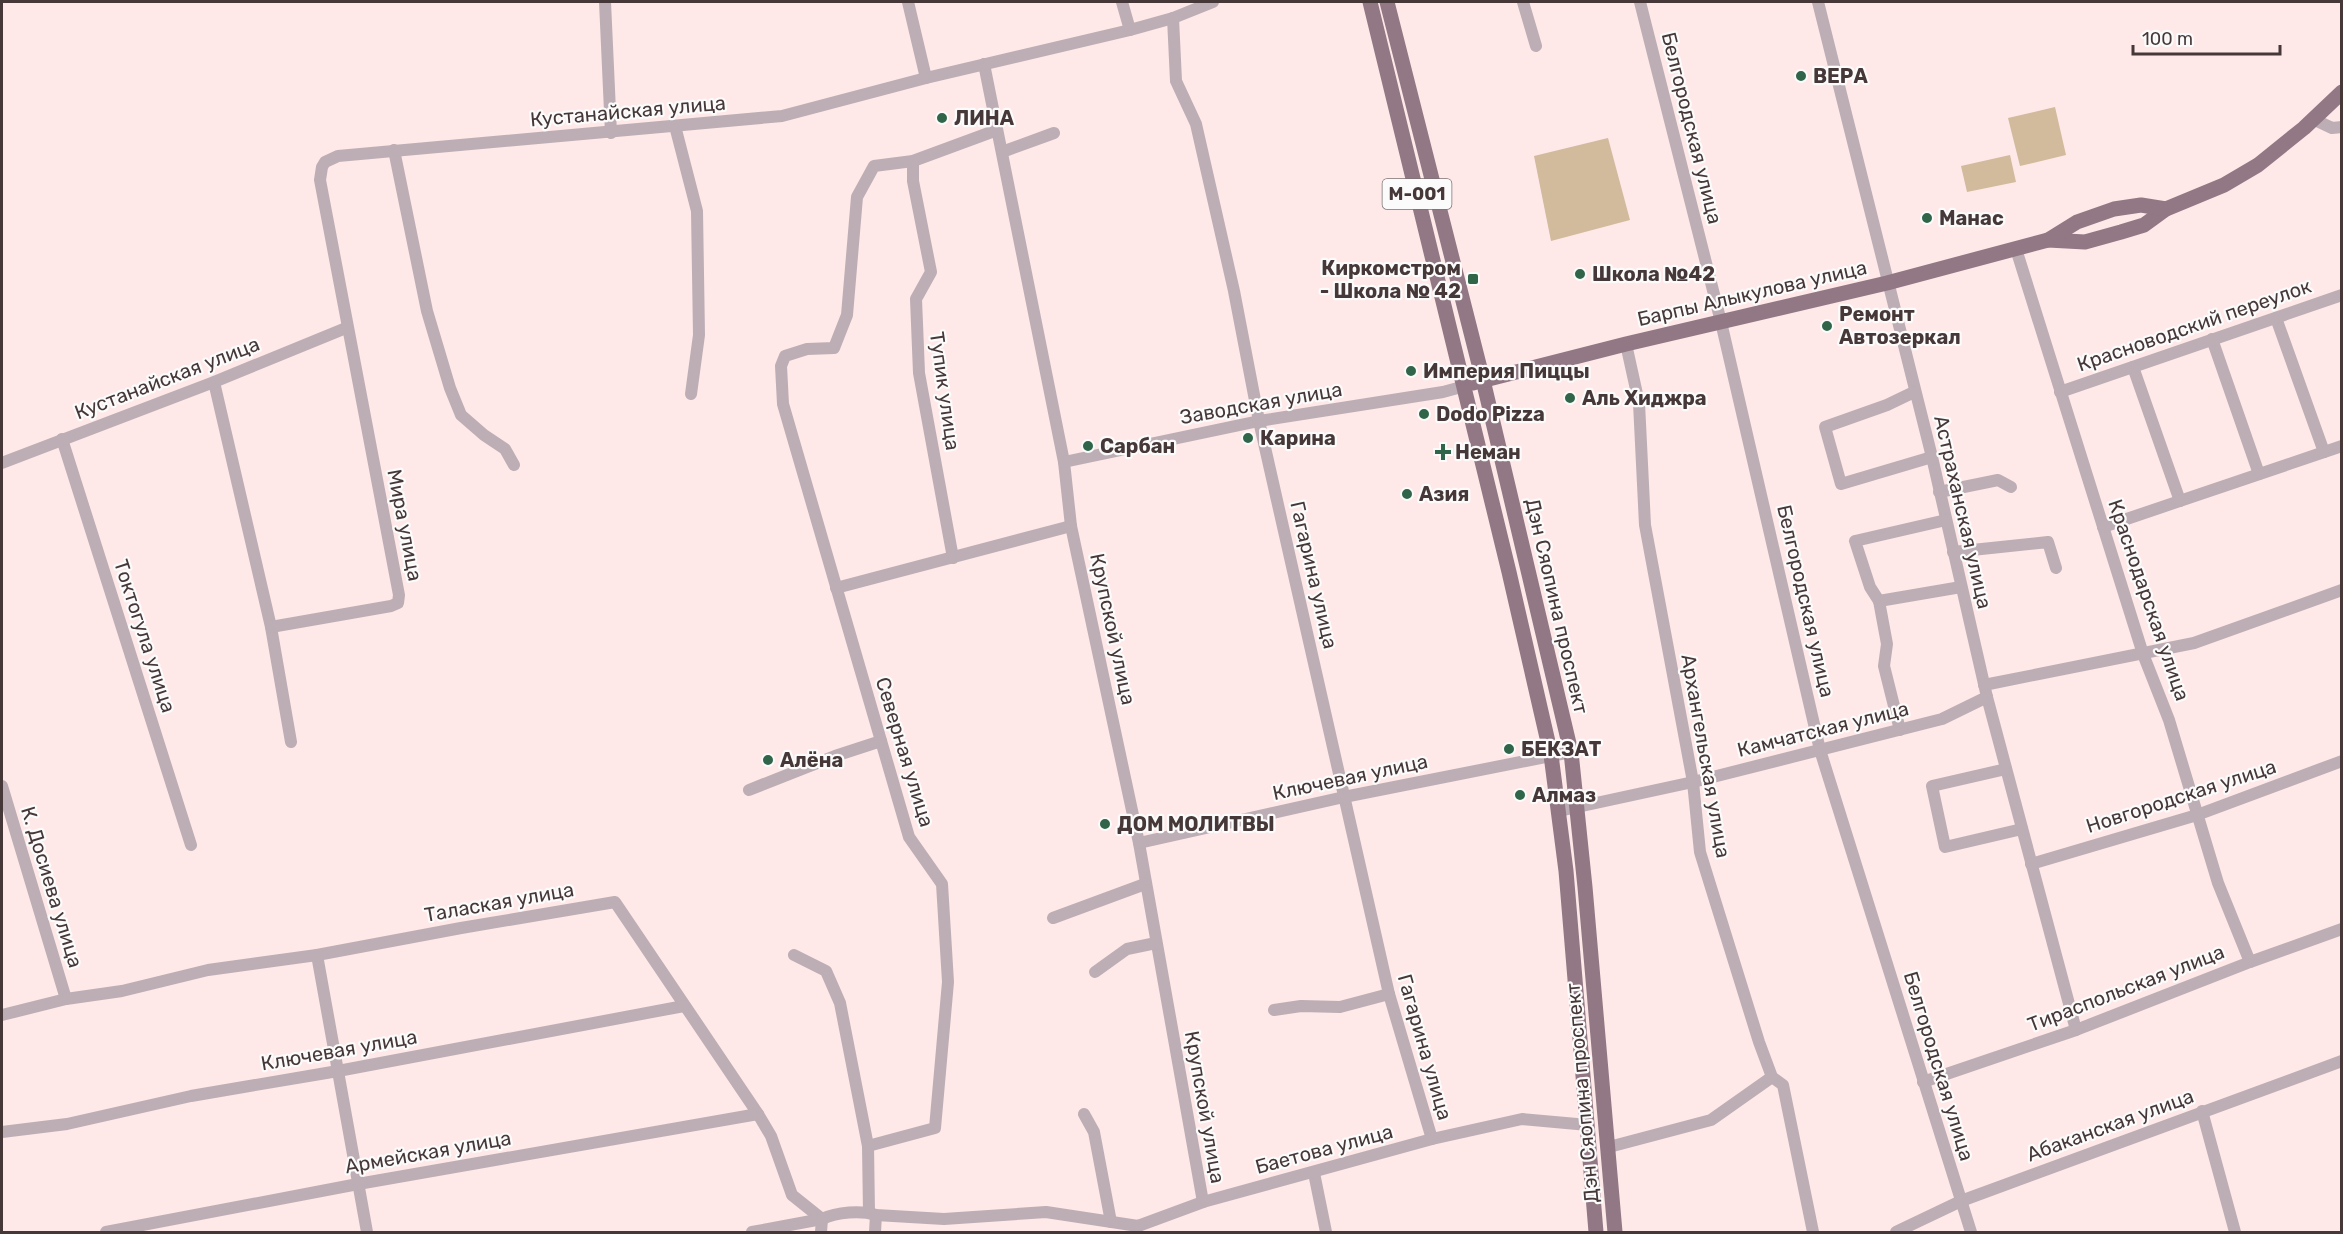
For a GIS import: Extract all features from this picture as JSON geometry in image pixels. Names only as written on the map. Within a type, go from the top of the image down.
[{"type":"main road","name":"Дэн Сяопина проспект","points":[[1370,2],[1465,386],[1551,755],[1566,871],[1596,1233]]},
{"type":"main road","name":"Дэн Сяопина проспект","points":[[1387,2],[1483,380],[1570,752],[1578,808],[1615,1233]]},
{"type":"main road","name":"Барпы Алыкулова улица","points":[[2048,240],[2085,242],[2144,225],[2166,209],[2224,185],[2258,165],[2342,92]]},
{"type":"main road","name":"Барпы Алыкулова улица","points":[[1465,386],[1626,344],[1887,283],[2016,249],[2048,240],[2077,222],[2114,209],[2141,205],[2166,209]]},
{"type":"street","points":[[604,2],[611,133]]},
{"type":"street","points":[[908,2],[926,78]]},
{"type":"street","points":[[1122,2],[1130,30]]},
{"type":"street","name":"Кустанайская улица","points":[[2,463],[214,382],[346,328],[320,180],[322,167],[330,158],[394,150],[611,133],[782,116],[926,78],[1130,30],[1173,18],[1213,2]]},
{"type":"street","points":[[1523,2],[1536,46]]},
{"type":"street","name":"Белгородская улица","points":[[1640,2],[1722,321],[1820,750],[1971,1233]]},
{"type":"street","name":"Астраханская улица","points":[[1818,2],[1932,457],[1985,691],[2076,1030]]},
{"type":"street","name":"Гагарина улица","points":[[1173,18],[1176,81],[1196,124],[1234,291],[1259,421],[1389,994],[1432,1139]]},
{"type":"street","name":"Крупской улица","points":[[984,64],[1064,462],[1071,526],[1139,843],[1203,1202]]},
{"type":"street","points":[[2313,119],[2332,128],[2342,128]]},
{"type":"street","points":[[675,126],[697,211],[699,334],[691,394]]},
{"type":"street","points":[[913,161],[997,130]]},
{"type":"street","points":[[1002,152],[1054,133]]},
{"type":"street","points":[[394,150],[427,311],[450,388],[461,415],[505,450],[514,465]]},
{"type":"street","name":"Северная улица","points":[[868,1146],[935,1128],[948,982],[942,884],[909,837],[783,404],[781,366],[785,356],[807,349],[834,348],[847,315],[857,197],[874,166],[913,161]]},
{"type":"street","name":"Тупик улица","points":[[913,161],[913,181],[931,272],[916,299],[919,373],[953,558]]},
{"type":"street","name":"Краснодарская улица","points":[[2016,249],[2143,654],[2169,720],[2218,883],[2250,962]]},
{"type":"street","name":"Красноводский переулок","points":[[2060,392],[2342,295]]},
{"type":"street","points":[[2276,318],[2325,452]]},
{"type":"street","name":"Мира улица","points":[[271,627],[398,603],[399,595],[346,328]]},
{"type":"street","points":[[2212,339],[2259,474]]},
{"type":"street","name":"Архангельская улица","points":[[1626,344],[1639,403],[1645,525],[1693,782],[1700,852],[1759,1042],[1772,1077],[1783,1085],[1813,1233]]},
{"type":"street","points":[[2133,367],[2180,501]]},
{"type":"street","points":[[214,382],[271,627],[291,742]]},
{"type":"street","name":"Заводская улица","points":[[1064,462],[1259,421],[1443,392],[1465,386]]},
{"type":"street","points":[[1914,392],[1887,405],[1825,427],[1841,484],[1932,457]]},
{"type":"street","name":"Токтогула улица","points":[[62,439],[191,845]]},
{"type":"street","points":[[2103,526],[2342,446]]},
{"type":"street","points":[[1939,492],[1998,480],[2011,487]]},
{"type":"street","points":[[1900,730],[1884,666],[1887,644],[1880,601],[1870,587],[1855,542],[1946,520]]},
{"type":"street","points":[[836,588],[1071,526]]},
{"type":"street","points":[[1953,552],[2048,542],[2056,568]]},
{"type":"street","points":[[1880,601],[1961,587]]},
{"type":"street","name":"Камчатская улица","points":[[1559,811],[1693,782],[1942,719],[1985,691],[2194,643],[2342,590]]},
{"type":"street","points":[[749,790],[835,756],[881,741]]},
{"type":"street","name":"Ключевая улица","points":[[1139,843],[1344,797],[1570,752]]},
{"type":"street","name":"Новгородская улица","points":[[2031,864],[2197,815],[2342,761]]},
{"type":"street","points":[[2006,769],[1932,786],[1945,847],[2022,829]]},
{"type":"street","name":"К. Досиева улица","points":[[2,786],[66,999]]},
{"type":"street","points":[[1053,918],[1145,884]]},
{"type":"street","name":"Талаская улица","points":[[2,1016],[66,999],[122,991],[208,970],[317,955],[615,902],[758,1114],[771,1136],[792,1195],[822,1219]]},
{"type":"street","name":"Тираспольская улица","points":[[1923,1082],[2076,1030],[2250,962],[2342,929]]},
{"type":"street","points":[[1095,972],[1127,949],[1156,943]]},
{"type":"street","points":[[317,955],[367,1233]]},
{"type":"street","points":[[794,955],[826,971],[840,1003],[868,1146],[875,1233]]},
{"type":"street","points":[[1274,1010],[1301,1006],[1340,1007],[1389,994]]},
{"type":"street","name":"Ключевая улица","points":[[2,1132],[67,1124],[190,1096],[338,1071],[684,1006]]},
{"type":"street","name":"Абаканская улица","points":[[1896,1233],[1961,1201],[2342,1061]]},
{"type":"street","points":[[1609,1148],[1711,1120],[1772,1077]]},
{"type":"street","points":[[2202,1112],[2235,1233]]},
{"type":"street","name":"Армейская улица","points":[[106,1233],[358,1184],[758,1114]]},
{"type":"street","points":[[1084,1114],[1094,1132],[1111,1222]]},
{"type":"street","name":"Баетова улица","points":[[752,1233],[822,1219],[832,1214],[944,1219],[1046,1212],[1111,1222],[1137,1229],[1203,1202],[1432,1139],[1522,1119],[1588,1125]]},
{"type":"street","points":[[1314,1173],[1326,1233]]},
{"type":"street","points":[[821,1233],[822,1219]]},
{"type":"shaded area","points":[[2055,107],[2066,155],[2020,166],[2008,118]]},
{"type":"shaded area","points":[[1608,138],[1630,220],[1551,241],[1534,156]]},
{"type":"shaded area","points":[[2010,155],[2016,182],[1967,192],[1961,166]]},
{"type":"place","name":"ВЕРА","points":[[1801,76]]},
{"type":"place","name":"ЛИНА","points":[[942,118]]},
{"type":"place","name":"Манас","points":[[1927,218]]},
{"type":"place","name":"Школа №42","points":[[1580,274]]},
{"type":"place","name":"Киркомстром - Школа № 42","points":[[1473,279]]},
{"type":"place","name":"Ремонт Автозеркал","points":[[1827,326]]},
{"type":"place","name":"Империя Пиццы","points":[[1411,371]]},
{"type":"place","name":"Аль Хиджра","points":[[1570,398]]},
{"type":"place","name":"Dodo Pizza","points":[[1424,414]]},
{"type":"place","name":"Карина","points":[[1248,438]]},
{"type":"place","name":"Сарбан","points":[[1088,446]]},
{"type":"place","name":"Неман","points":[[1443,452]]},
{"type":"place","name":"Азия","points":[[1407,494]]},
{"type":"place","name":"БЕКЗАТ","points":[[1509,749]]},
{"type":"place","name":"Алёна","points":[[768,760]]},
{"type":"place","name":"Алмаз","points":[[1520,795]]},
{"type":"place","name":"ДОМ МОЛИТВЫ","points":[[1105,824]]}]
